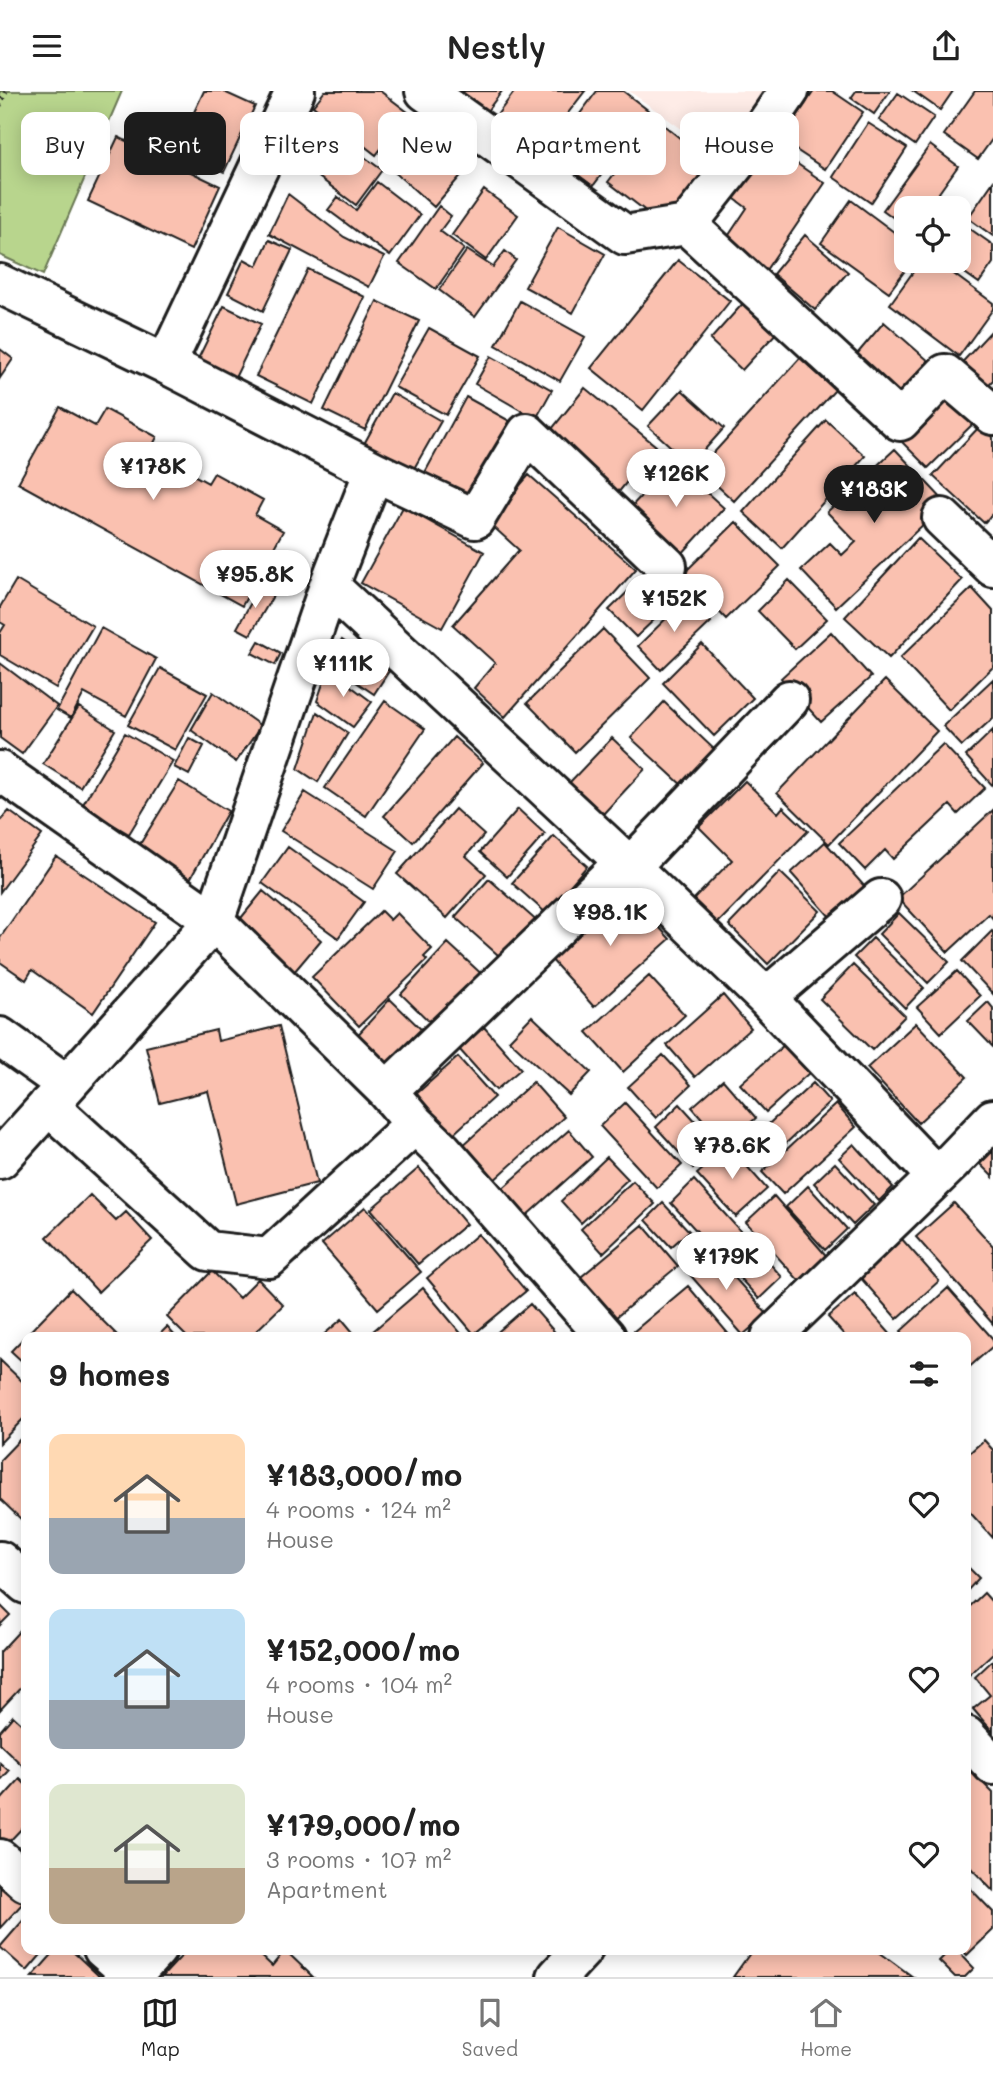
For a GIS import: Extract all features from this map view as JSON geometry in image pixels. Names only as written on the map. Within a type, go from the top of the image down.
[{"type":"street","points":[[166,365],[295,91]]},
{"type":"street","points":[[425,91],[625,235],[687,225],[765,126],[789,91]]},
{"type":"street","points":[[687,225],[900,421],[945,374],[993,415]]},
{"type":"street","points":[[0,283],[475,519],[527,433],[667,566]]},
{"type":"street","points":[[0,1159],[214,921],[329,586],[374,471]]},
{"type":"street","points":[[942,518],[993,568]]},
{"type":"street","points":[[329,586],[766,998],[936,1176]]},
{"type":"street","points":[[387,1091],[627,865],[789,699]]},
{"type":"street","points":[[0,771],[214,921],[387,1091],[602,1332]]},
{"type":"street","points":[[766,998],[881,899]]},
{"type":"street","points":[[0,1037],[208,1251],[269,1258],[415,1124]]},
{"type":"street","points":[[777,1332],[993,1119]]},
{"type":"street","points":[[0,1560],[21,1579]]},
{"type":"street","points":[[971,1741],[993,1765]]},
{"type":"street","points":[[0,1859],[21,1878]]},
{"type":"street","points":[[115,1955],[140,1967]]},
{"type":"street","points":[[557,1977],[577,1955]]},
{"type":"path","points":[[0,106],[6,91]]},
{"type":"shaded area","points":[[629,91],[768,91],[754,112],[680,112],[680,128],[666,118],[666,112],[658,112]]},
{"type":"green space","points":[[0,91],[122,91],[110,119],[110,112],[21,112],[21,175],[86,175],[43,275],[0,255]]},
{"type":"building","points":[[204,91],[222,91],[255,106],[252,112],[240,112],[240,138],[226,168],[226,112],[194,112]]},
{"type":"building","points":[[325,91],[380,91],[408,112],[378,112],[376,155],[364,146],[364,112],[321,112],[313,106]]},
{"type":"building","points":[[453,91],[502,91],[484,115]]},
{"type":"building","points":[[515,91],[585,91],[569,112],[499,112]]},
{"type":"building","points":[[597,91],[623,91],[649,111],[648,112],[581,112]]},
{"type":"building","points":[[814,91],[832,91],[863,112],[825,169],[799,152],[799,113]]},
{"type":"building","points":[[856,91],[890,91],[874,114],[851,98]]},
{"type":"building","points":[[913,91],[953,91],[940,110]]},
{"type":"building","points":[[975,91],[993,91],[993,138],[978,159],[944,135]]},
{"type":"building","points":[[898,93],[934,117],[915,145],[879,120]]},
{"type":"building","points":[[868,123],[907,148],[871,203],[833,177]]},
{"type":"building","points":[[666,127],[680,138],[680,175],[702,175],[664,225],[608,182],[613,175],[666,175]]},
{"type":"building","points":[[118,137],[124,140],[124,175],[197,175],[220,186],[191,250],[88,201],[100,175],[110,175],[110,154]]},
{"type":"building","points":[[930,145],[958,166],[937,196],[894,196],[894,218],[883,210]]},
{"type":"building","points":[[364,157],[378,167],[378,175],[356,205],[316,175],[364,175]]},
{"type":"building","points":[[799,165],[825,183],[766,270],[725,241],[747,208],[731,196],[745,175],[799,175]]},
{"type":"building","points":[[398,175],[461,175],[434,207]]},
{"type":"building","points":[[578,175],[601,175],[593,186]]},
{"type":"building","points":[[377,182],[420,215],[390,256],[328,210],[338,197],[356,210]]},
{"type":"building","points":[[993,182],[993,236],[971,220],[971,214]]},
{"type":"building","points":[[484,190],[518,215],[486,260],[452,235]]},
{"type":"building","points":[[288,194],[344,237],[384,257],[369,287],[269,234]]},
{"type":"building","points":[[851,200],[894,232],[894,273],[903,273],[889,292],[821,243]]},
{"type":"building","points":[[439,206],[451,216],[440,231],[464,249],[436,289],[399,263]]},
{"type":"building","points":[[558,227],[605,254],[573,313],[525,287]]},
{"type":"building","points":[[971,229],[993,245],[993,263],[979,283],[965,273],[971,273]]},
{"type":"building","points":[[805,235],[848,272],[815,310],[773,274]]},
{"type":"building","points":[[269,240],[292,250],[263,311],[228,293],[244,259],[257,266]]},
{"type":"building","points":[[467,250],[493,267],[505,251],[516,260],[475,317],[439,290]]},
{"type":"building","points":[[678,260],[730,301],[643,410],[591,368]]},
{"type":"building","points":[[308,269],[365,297],[313,404],[256,376]]},
{"type":"building","points":[[912,273],[952,273],[993,303],[993,309],[959,356],[890,304]]},
{"type":"building","points":[[746,300],[779,330],[742,370],[710,340]]},
{"type":"building","points":[[377,301],[419,321],[365,430],[324,410]]},
{"type":"building","points":[[520,301],[585,337],[560,381],[496,345]]},
{"type":"building","points":[[224,306],[261,324],[234,380],[197,361]]},
{"type":"building","points":[[884,322],[938,369],[906,406],[852,360]]},
{"type":"building","points":[[429,328],[480,356],[446,415],[395,387]]},
{"type":"building","points":[[993,329],[993,380],[981,393],[955,370]]},
{"type":"building","points":[[0,349],[13,359],[0,378]]},
{"type":"building","points":[[491,356],[552,390],[536,419],[475,384]]},
{"type":"building","points":[[800,358],[835,390],[734,501],[699,469]]},
{"type":"building","points":[[950,387],[980,417],[928,468],[898,438]]},
{"type":"building","points":[[585,388],[656,446],[618,493],[547,435]]},
{"type":"building","points":[[682,390],[724,428],[691,465],[648,426]]},
{"type":"building","points":[[392,393],[441,421],[412,472],[364,444]]},
{"type":"building","points":[[466,397],[515,424],[471,503],[423,476]]},
{"type":"building","points":[[60,407],[95,426],[105,409],[157,437],[150,451],[208,483],[214,473],[263,500],[255,515],[283,531],[242,606],[18,483]]},
{"type":"building","points":[[826,420],[865,456],[782,548],[743,512]]},
{"type":"building","points":[[980,426],[993,438],[993,513],[984,523],[933,476]]},
{"type":"building","points":[[895,449],[946,503],[836,607],[801,570],[830,543],[842,555],[856,542],[827,512]]},
{"type":"building","points":[[673,462],[724,508],[679,557],[628,510]]},
{"type":"building","points":[[529,475],[636,569],[505,717],[474,688],[495,663],[453,625],[519,550],[488,522]]},
{"type":"building","points":[[403,507],[484,552],[442,628],[361,583]]},
{"type":"building","points":[[736,522],[780,566],[726,619],[683,574]]},
{"type":"building","points":[[918,538],[962,580],[889,658],[845,617]]},
{"type":"building","points":[[652,568],[679,596],[636,637],[609,610]]},
{"type":"building","points":[[16,580],[93,626],[56,688],[0,655],[0,633],[5,625],[0,622],[0,607]]},
{"type":"building","points":[[789,580],[827,619],[795,649],[758,611]]},
{"type":"building","points":[[260,586],[274,594],[250,635],[237,628]]},
{"type":"building","points":[[972,588],[993,611],[993,667],[949,710],[900,658]]},
{"type":"building","points":[[687,598],[711,622],[661,670],[638,646]]},
{"type":"building","points":[[101,628],[156,659],[126,716],[84,693],[71,718],[57,710]]},
{"type":"building","points":[[603,629],[650,678],[575,752],[527,703]]},
{"type":"building","points":[[831,632],[871,677],[821,722],[781,678]]},
{"type":"building","points":[[342,640],[389,671],[374,694],[328,663]]},
{"type":"building","points":[[259,641],[281,653],[275,665],[252,653]]},
{"type":"building","points":[[702,644],[753,698],[714,736],[663,683]]},
{"type":"building","points":[[0,663],[57,706],[22,754],[0,738]]},
{"type":"building","points":[[160,668],[207,694],[175,750],[128,725]]},
{"type":"building","points":[[328,669],[372,702],[353,727],[317,701]]},
{"type":"building","points":[[993,679],[993,718],[962,746],[943,726]]},
{"type":"building","points":[[885,680],[937,731],[829,844],[777,793]]},
{"type":"building","points":[[213,692],[261,726],[236,762],[191,730]]},
{"type":"building","points":[[385,701],[425,729],[366,816],[325,788]]},
{"type":"building","points":[[664,702],[716,751],[684,787],[631,738]]},
{"type":"building","points":[[79,707],[115,730],[80,787],[43,764]]},
{"type":"building","points":[[317,712],[348,733],[318,782],[298,769]]},
{"type":"building","points":[[993,730],[993,786],[966,756]]},
{"type":"building","points":[[125,733],[173,761],[129,834],[82,806]]},
{"type":"building","points":[[454,737],[483,763],[413,842],[384,816]]},
{"type":"building","points":[[189,738],[204,746],[189,775],[174,767]]},
{"type":"building","points":[[612,738],[645,769],[603,814],[569,783]]},
{"type":"building","points":[[943,744],[985,788],[958,814],[950,805],[893,859],[885,850],[865,870],[839,843]]},
{"type":"building","points":[[179,781],[228,811],[189,881],[137,849]]},
{"type":"building","points":[[745,781],[778,813],[783,807],[808,831],[715,926],[691,902],[732,860],[699,827]]},
{"type":"building","points":[[305,792],[398,851],[373,889],[281,831]]},
{"type":"building","points":[[455,809],[484,835],[466,856],[486,874],[447,918],[397,874]]},
{"type":"building","points":[[518,809],[545,834],[507,877],[480,852]]},
{"type":"building","points":[[993,810],[993,919],[989,914],[948,952],[898,898]]},
{"type":"building","points":[[9,811],[42,835],[0,892],[0,821]]},
{"type":"building","points":[[554,836],[587,866],[546,913],[512,883]]},
{"type":"building","points":[[825,842],[865,887],[831,918],[791,873]]},
{"type":"building","points":[[288,847],[364,902],[338,938],[262,883]]},
{"type":"building","points":[[56,856],[155,922],[93,1013],[32,970],[26,980],[0,962],[0,938]]},
{"type":"building","points":[[780,872],[820,911],[768,964],[729,925]]},
{"type":"building","points":[[489,879],[540,924],[506,962],[455,917]]},
{"type":"building","points":[[625,890],[670,939],[594,1007],[550,958]]},
{"type":"building","points":[[263,891],[321,940],[294,972],[237,923]]},
{"type":"building","points":[[381,911],[390,920],[397,913],[432,949],[424,957],[427,960],[359,1026],[312,977]]},
{"type":"building","points":[[899,913],[949,962],[928,983],[879,934]]},
{"type":"building","points":[[993,932],[993,994],[962,961]]},
{"type":"building","points":[[873,938],[924,988],[905,1008],[854,957]]},
{"type":"building","points":[[448,943],[487,979],[438,1030],[401,994]]},
{"type":"building","points":[[853,965],[905,1016],[872,1050],[820,999]]},
{"type":"building","points":[[957,971],[980,996],[941,1033],[917,1007]]},
{"type":"building","points":[[649,976],[685,1015],[623,1072],[587,1032]]},
{"type":"building","points":[[723,995],[751,1028],[695,1077],[667,1045]]},
{"type":"building","points":[[390,999],[426,1034],[389,1073],[354,1039]]},
{"type":"building","points":[[988,1002],[993,1008],[993,1047],[968,1021]]},
{"type":"building","points":[[532,1016],[591,1072],[569,1095],[509,1040]]},
{"type":"building","points":[[916,1023],[967,1077],[918,1123],[867,1068]]},
{"type":"building","points":[[279,1026],[317,1183],[236,1204],[208,1091],[160,1103],[146,1047],[216,1030],[218,1041]]},
{"type":"building","points":[[484,1027],[521,1069],[496,1090],[459,1049]]},
{"type":"building","points":[[784,1045],[809,1073],[766,1112],[740,1084]]},
{"type":"building","points":[[663,1055],[691,1085],[656,1118],[628,1087]]},
{"type":"building","points":[[458,1057],[494,1097],[450,1137],[414,1096]]},
{"type":"building","points":[[723,1080],[756,1118],[725,1145],[692,1107]]},
{"type":"building","points":[[533,1082],[564,1117],[492,1182],[461,1147]]},
{"type":"building","points":[[813,1083],[830,1102],[765,1163],[747,1144]]},
{"type":"building","points":[[625,1103],[682,1165],[657,1188],[600,1126]]},
{"type":"building","points":[[680,1104],[718,1146],[693,1168],[656,1127]]},
{"type":"building","points":[[836,1104],[856,1127],[783,1194],[762,1172]]},
{"type":"building","points":[[569,1130],[592,1157],[526,1216],[502,1189]]},
{"type":"building","points":[[854,1144],[893,1187],[879,1201],[839,1158]]},
{"type":"building","points":[[729,1146],[767,1189],[736,1217],[697,1174]]},
{"type":"building","points":[[993,1151],[993,1177],[980,1164]]},
{"type":"building","points":[[607,1157],[628,1179],[581,1223],[561,1201]]},
{"type":"building","points":[[835,1163],[874,1205],[853,1225],[814,1183]]},
{"type":"building","points":[[419,1168],[466,1224],[418,1264],[371,1209]]},
{"type":"building","points":[[694,1180],[782,1277],[759,1299],[671,1203]]},
{"type":"building","points":[[633,1181],[655,1204],[603,1253],[581,1229]]},
{"type":"building","points":[[808,1186],[847,1229],[825,1250],[786,1207]]},
{"type":"building","points":[[90,1195],[116,1221],[126,1212],[152,1240],[98,1292],[47,1237]]},
{"type":"building","points":[[774,1196],[830,1260],[802,1284],[746,1222]]},
{"type":"building","points":[[663,1203],[689,1231],[671,1247],[646,1220]]},
{"type":"building","points":[[954,1203],[993,1246],[993,1324],[916,1237]]},
{"type":"building","points":[[365,1207],[421,1272],[378,1309],[322,1244]]},
{"type":"building","points":[[643,1225],[678,1266],[609,1323],[575,1282]]},
{"type":"building","points":[[478,1234],[526,1291],[476,1332],[472,1332],[427,1278]]},
{"type":"building","points":[[901,1238],[939,1281],[897,1319],[859,1276]]},
{"type":"building","points":[[708,1248],[767,1314],[746,1332],[740,1332],[685,1269]]},
{"type":"building","points":[[212,1271],[239,1298],[258,1279],[283,1305],[255,1332],[182,1332],[167,1317]]},
{"type":"building","points":[[688,1286],[727,1332],[633,1332]]},
{"type":"building","points":[[423,1288],[460,1332],[374,1332]]},
{"type":"building","points":[[948,1288],[993,1339],[993,1346],[971,1366],[971,1332],[901,1331]]},
{"type":"building","points":[[71,1289],[114,1332],[29,1332]]},
{"type":"building","points":[[855,1294],[889,1332],[842,1332],[828,1317]]},
{"type":"building","points":[[530,1304],[555,1332],[498,1332]]},
{"type":"building","points":[[342,1319],[353,1332],[327,1332]]},
{"type":"building","points":[[21,1341],[21,1360],[11,1351]]},
{"type":"building","points":[[0,1360],[21,1380],[21,1421],[0,1443]]},
{"type":"building","points":[[21,1438],[21,1519],[0,1499],[0,1460]]},
{"type":"building","points":[[984,1440],[993,1450],[993,1538],[971,1514],[971,1452]]},
{"type":"building","points":[[971,1570],[979,1578],[971,1587]]},
{"type":"building","points":[[984,1593],[993,1603],[993,1653],[971,1673],[971,1605]]},
{"type":"building","points":[[0,1605],[10,1615],[0,1625]]},
{"type":"building","points":[[21,1629],[21,1687],[0,1710],[0,1652]]},
{"type":"building","points":[[993,1660],[993,1732],[973,1709],[990,1695],[975,1677]]},
{"type":"building","points":[[13,1716],[21,1723],[21,1764],[0,1744],[0,1731]]},
{"type":"building","points":[[0,1763],[9,1771],[0,1781]]},
{"type":"building","points":[[971,1771],[993,1793],[993,1891],[971,1868]]},
{"type":"building","points":[[20,1779],[21,1829],[5,1846],[0,1841],[0,1801]]},
{"type":"building","points":[[0,1883],[21,1901],[21,1905],[0,1928]]},
{"type":"building","points":[[971,1889],[993,1912],[993,1930],[971,1951]]},
{"type":"building","points":[[21,1923],[21,1955],[41,1955],[27,1971],[0,1947]]},
{"type":"building","points":[[52,1955],[76,1955],[100,1977],[32,1977]]},
{"type":"building","points":[[182,1955],[260,1955],[272,1966],[281,1955],[290,1955],[313,1977],[162,1977]]},
{"type":"building","points":[[749,1955],[883,1955],[913,1977],[733,1977]]},
{"type":"building","points":[[945,1955],[962,1955],[974,1968],[965,1977],[955,1977],[939,1961]]}]
